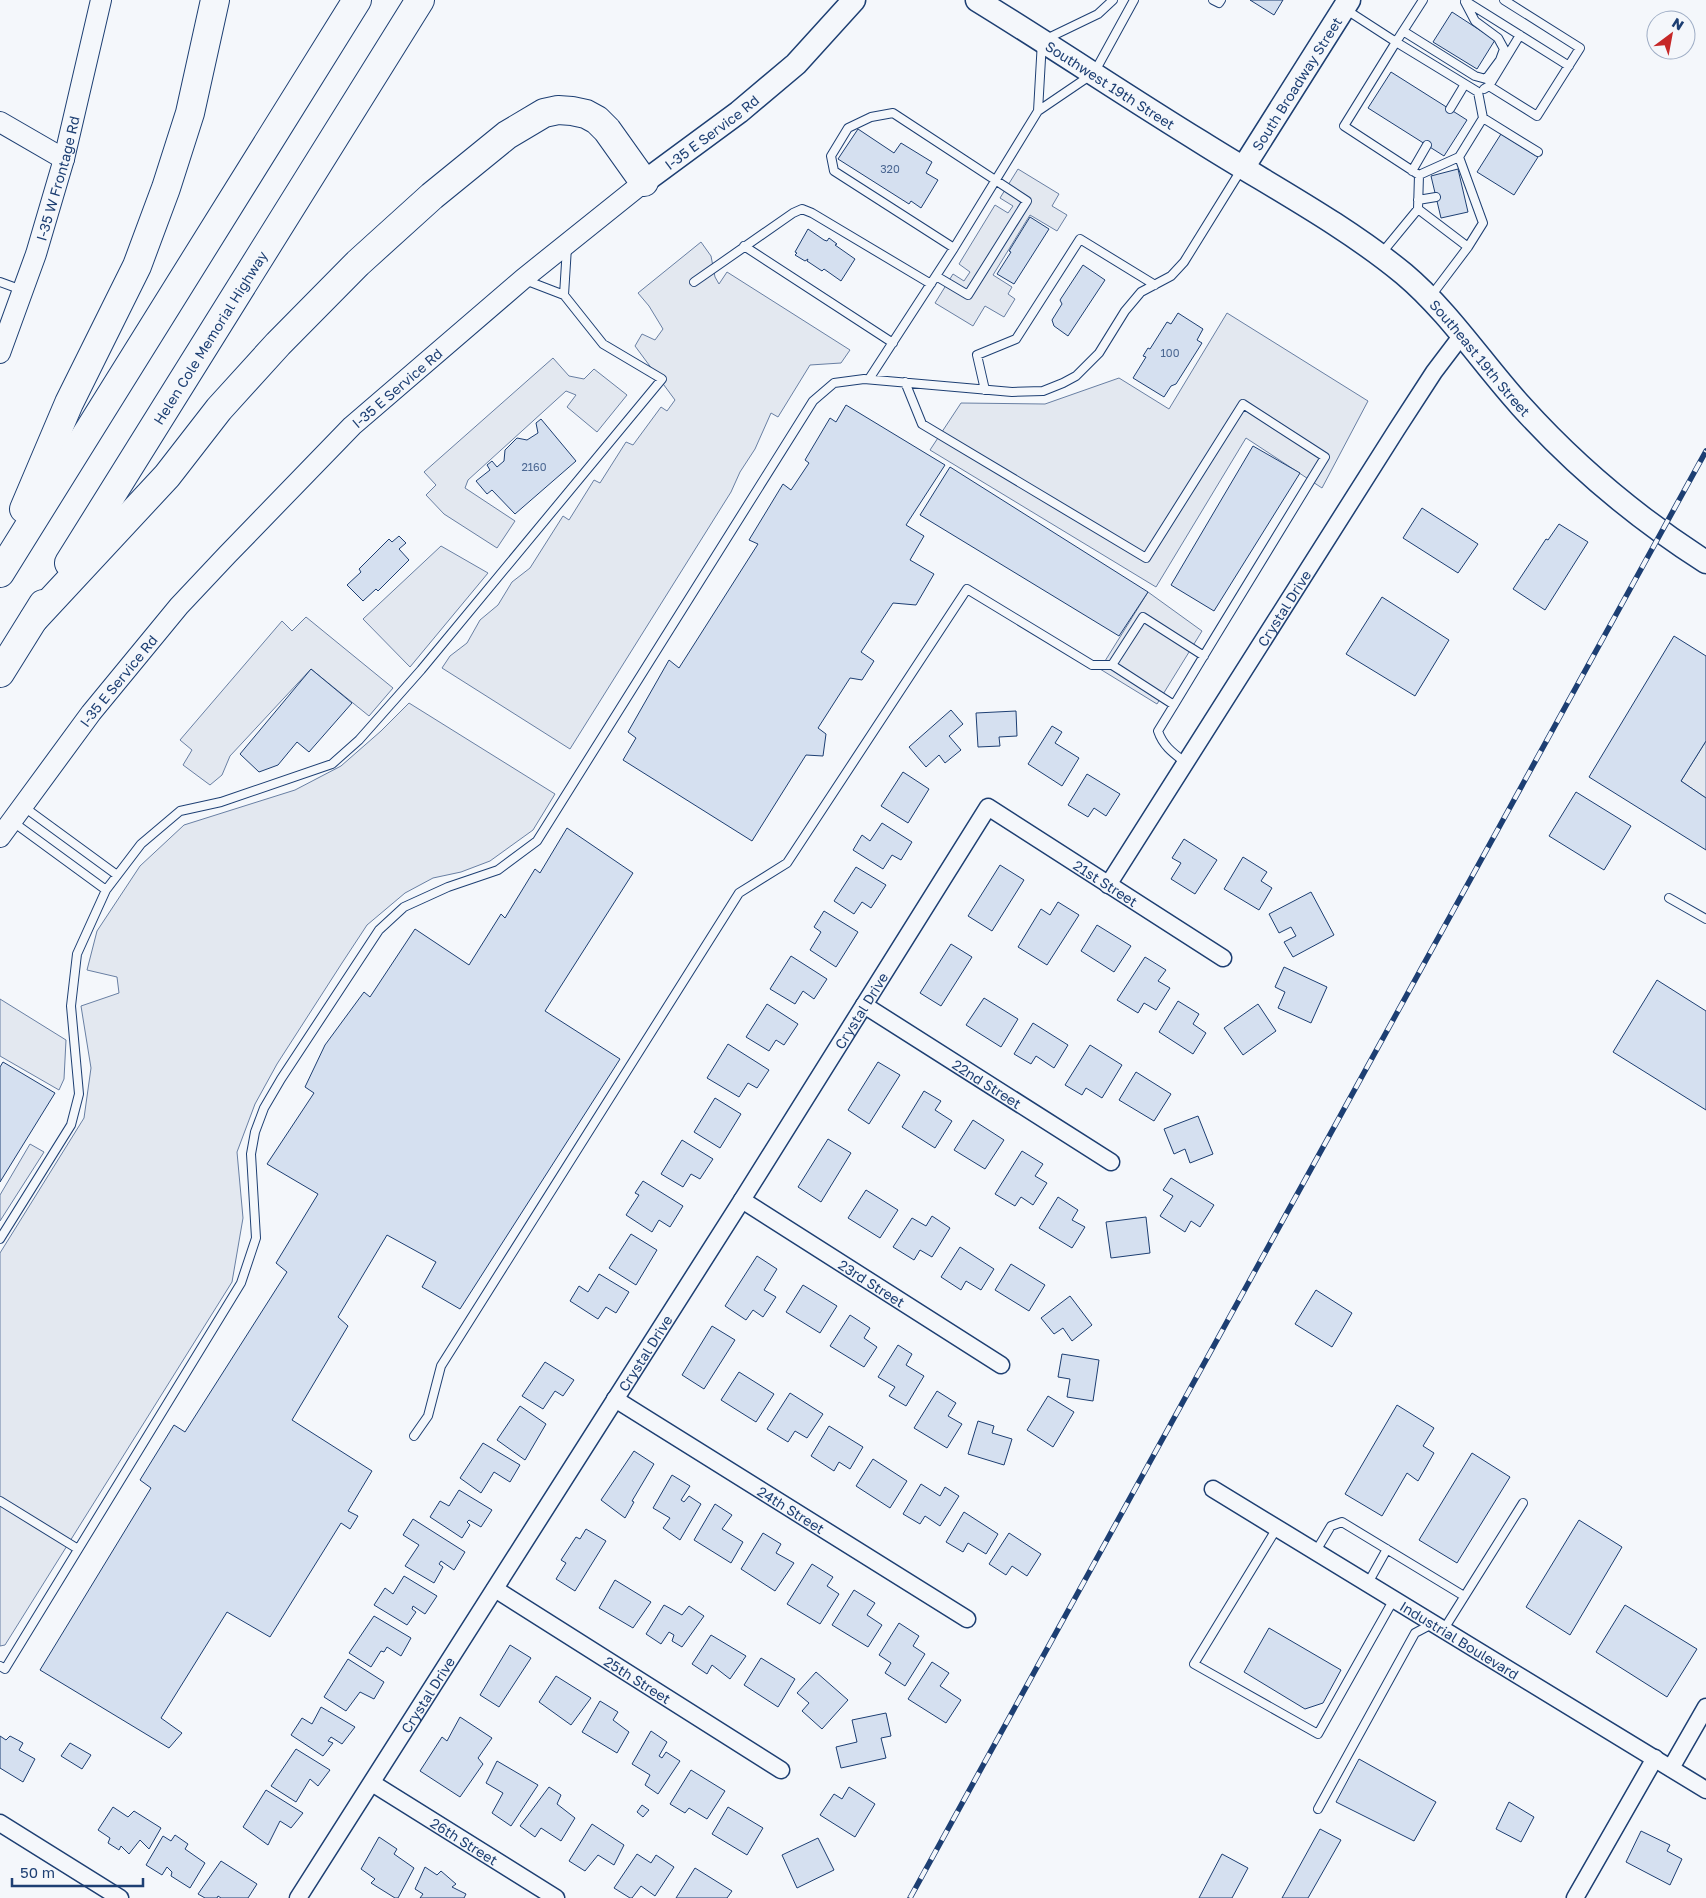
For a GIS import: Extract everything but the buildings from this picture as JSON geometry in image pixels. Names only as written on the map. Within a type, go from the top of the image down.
[{"type":"highway","points":[[0,565],[69,403],[137,266],[166,188],[190,113],[216,0]]},
{"type":"highway","points":[[0,574],[357,0]]},
{"type":"highway","name":"Helen Cole Memorial Highway","points":[[0,673],[420,0]]},
{"type":"highway","points":[[34,619],[166,476],[220,409],[278,344],[351,269],[432,196],[507,135],[544,113],[572,110],[586,114],[598,120],[607,130],[644,182]]},
{"type":"main road","name":"I-35 E Service Rd","points":[[644,182],[739,112],[796,64],[854,0]]},
{"type":"main road","name":"Southwest 19th Street","points":[[977,0],[1243,168]]},
{"type":"main road","name":"South Broadway Street","points":[[1243,168],[1346,4]]},
{"type":"main road","name":"Southeast 19th Street","points":[[1243,168],[1289,195],[1380,256],[1406,276],[1462,335],[1494,376],[1523,408],[1583,470],[1644,520],[1706,562]]},
{"type":"street","name":"I-35 W Frontage Rd","points":[[0,353],[36,254],[64,159],[101,0]]},
{"type":"street","points":[[0,122],[64,159]]},
{"type":"street","name":"I-35 E Service Rd","points":[[0,837],[86,720],[179,606],[352,426],[523,279],[644,182]]},
{"type":"street","name":"Crystal Drive","points":[[1108,884],[1397,429],[1434,372],[1462,335]]},
{"type":"street","name":"Crystal Drive","points":[[298,1898],[742,1200],[988,807]]},
{"type":"street","name":"21st Street","points":[[988,807],[1223,958]]},
{"type":"street","name":"22nd Street","points":[[864,1005],[1111,1162]]},
{"type":"street","name":"23rd Street","points":[[742,1200],[1001,1364]]},
{"type":"street","name":"24th Street","points":[[615,1399],[967,1619]]},
{"type":"street","name":"Industrial Boulevard","points":[[1213,1489],[1706,1790]]},
{"type":"street","name":"25th Street","points":[[495,1589],[781,1770]]},
{"type":"street","points":[[1671,1768],[1706,1707]]},
{"type":"street","points":[[1576,1898],[1655,1758]]},
{"type":"street","name":"26th Street","points":[[372,1783],[556,1898]]},
{"type":"street","points":[[0,1823],[120,1898]]},
{"type":"lane","points":[[1038,111],[1042,41],[1098,14],[1113,0]]},
{"type":"lane","points":[[869,379],[954,248],[1038,111],[1094,73],[1134,0]]},
{"type":"lane","points":[[1214,0],[1219,3],[1221,0]]},
{"type":"lane","points":[[1415,173],[1344,126],[1422,0]]},
{"type":"lane","points":[[1489,86],[1537,116],[1580,48],[1504,0]]},
{"type":"lane","points":[[1403,31],[1475,76],[1486,79],[1500,60],[1504,49],[1498,38],[1475,21],[1464,1]]},
{"type":"lane","points":[[1464,1],[1569,66]]},
{"type":"lane","points":[[1346,4],[1396,42],[1478,92],[1483,118],[1459,158],[1415,173]]},
{"type":"lane","points":[[1478,92],[1489,86],[1520,35]]},
{"type":"lane","points":[[1450,109],[1465,84]]},
{"type":"lane","points":[[936,276],[968,295],[1027,202],[893,113],[871,116],[848,128],[831,156],[834,171],[954,248]]},
{"type":"lane","points":[[1483,118],[1538,152]]},
{"type":"lane","points":[[1380,256],[1418,209],[1415,173],[1427,145]]},
{"type":"lane","points":[[1429,299],[1468,247],[1483,223],[1467,190],[1459,158]]},
{"type":"lane","points":[[0,1666],[5,1669],[241,1283],[256,1238],[251,1154],[255,1132],[264,1108],[281,1079],[378,930],[404,907],[448,887],[498,870],[537,841],[813,401],[834,383],[850,380],[869,379],[1012,392],[1043,390],[1076,376],[1099,353],[1125,311],[1141,292],[1171,276],[1184,262],[1243,168]]},
{"type":"lane","points":[[1418,200],[1436,197]]},
{"type":"lane","points":[[694,282],[793,212],[802,209],[812,213],[931,284]]},
{"type":"lane","points":[[1418,209],[1468,247]]},
{"type":"lane","points":[[985,390],[977,355],[1016,339],[1080,239],[1155,285]]},
{"type":"lane","points":[[564,295],[567,244]]},
{"type":"lane","points":[[744,246],[893,343]]},
{"type":"lane","points":[[0,1239],[71,1125],[79,1094],[71,1006],[77,954],[106,890],[141,844],[180,811],[221,802],[332,764],[359,740],[421,670],[662,379],[603,344],[564,295],[523,279]]},
{"type":"lane","points":[[0,282],[23,290]]},
{"type":"lane","points":[[905,382],[922,424],[1146,558],[1243,404],[1325,457],[1158,731],[1162,742],[1170,751],[1186,763]]},
{"type":"lane","points":[[414,1436],[428,1416],[441,1366],[739,893],[787,863],[967,589],[1092,665],[1112,665],[1174,705]]},
{"type":"lane","points":[[1112,665],[1143,617],[1204,656]]},
{"type":"lane","points":[[17,813],[117,876]]},
{"type":"lane","points":[[17,813],[106,890]]},
{"type":"lane","points":[[1669,898],[1706,919]]},
{"type":"lane","points":[[0,1501],[78,1549]]},
{"type":"lane","points":[[1318,1809],[1415,1633],[1439,1626],[1464,1596],[1523,1503]]},
{"type":"lane","points":[[1316,1551],[1331,1526],[1342,1522],[1464,1596]]},
{"type":"lane","points":[[1277,1528],[1194,1664],[1318,1734],[1394,1599]]},
{"type":"lane","points":[[1368,1583],[1388,1549]]},
{"type":"shaded area","points":[[1018,169],[1059,194],[1052,206],[1067,215],[1057,231],[1030,215],[993,275],[1012,287],[1008,294],[1015,299],[1004,317],[985,306],[973,326],[935,303],[953,274],[964,281],[970,272],[959,264],[995,205],[1008,213],[1013,206],[1000,198]]},
{"type":"shaded area","points":[[701,242],[711,256],[715,277],[719,284],[727,272],[850,350],[841,363],[810,365],[778,417],[771,413],[755,449],[740,472],[731,492],[570,749],[442,668],[450,656],[467,643],[480,620],[498,605],[512,582],[530,568],[563,516],[569,520],[594,480],[600,483],[626,442],[633,445],[661,407],[667,411],[675,400],[635,346],[642,334],[655,340],[663,329],[649,306],[638,293]]},
{"type":"shaded area","points":[[1227,313],[1368,401],[1322,488],[1246,438],[1156,587],[930,450],[961,403],[1045,404],[1119,378],[1169,409]]},
{"type":"shaded area","points":[[553,358],[569,376],[584,379],[594,369],[627,395],[597,432],[567,407],[576,395],[566,391],[468,480],[465,488],[515,521],[497,548],[444,514],[426,495],[436,485],[424,472]]},
{"type":"shaded area","points":[[441,546],[488,573],[410,667],[363,619]]},
{"type":"shaded area","points":[[1148,592],[1202,631],[1157,704],[1100,669]]},
{"type":"shaded area","points":[[306,617],[393,688],[369,716],[311,669],[230,756],[222,775],[210,785],[183,765],[192,750],[180,740],[282,621],[292,631]]},
{"type":"shaded area","points":[[409,703],[555,794],[533,830],[490,861],[461,872],[433,878],[405,893],[367,925],[342,963],[277,1064],[255,1104],[237,1152],[243,1218],[232,1282],[5,1645],[0,1646],[0,1253],[84,1118],[91,1068],[81,1006],[119,993],[117,977],[87,970],[97,931],[140,866],[184,825],[295,790],[341,766],[381,731]]},
{"type":"shaded area","points":[[1706,741],[1706,798],[1681,781]]},
{"type":"shaded area","points":[[0,999],[66,1040],[64,1079],[59,1090],[0,1056]]},
{"type":"shaded area","points":[[30,1144],[44,1152],[0,1221],[0,1195]]},
{"type":"railway","points":[[910,1898],[1706,451]]}]
